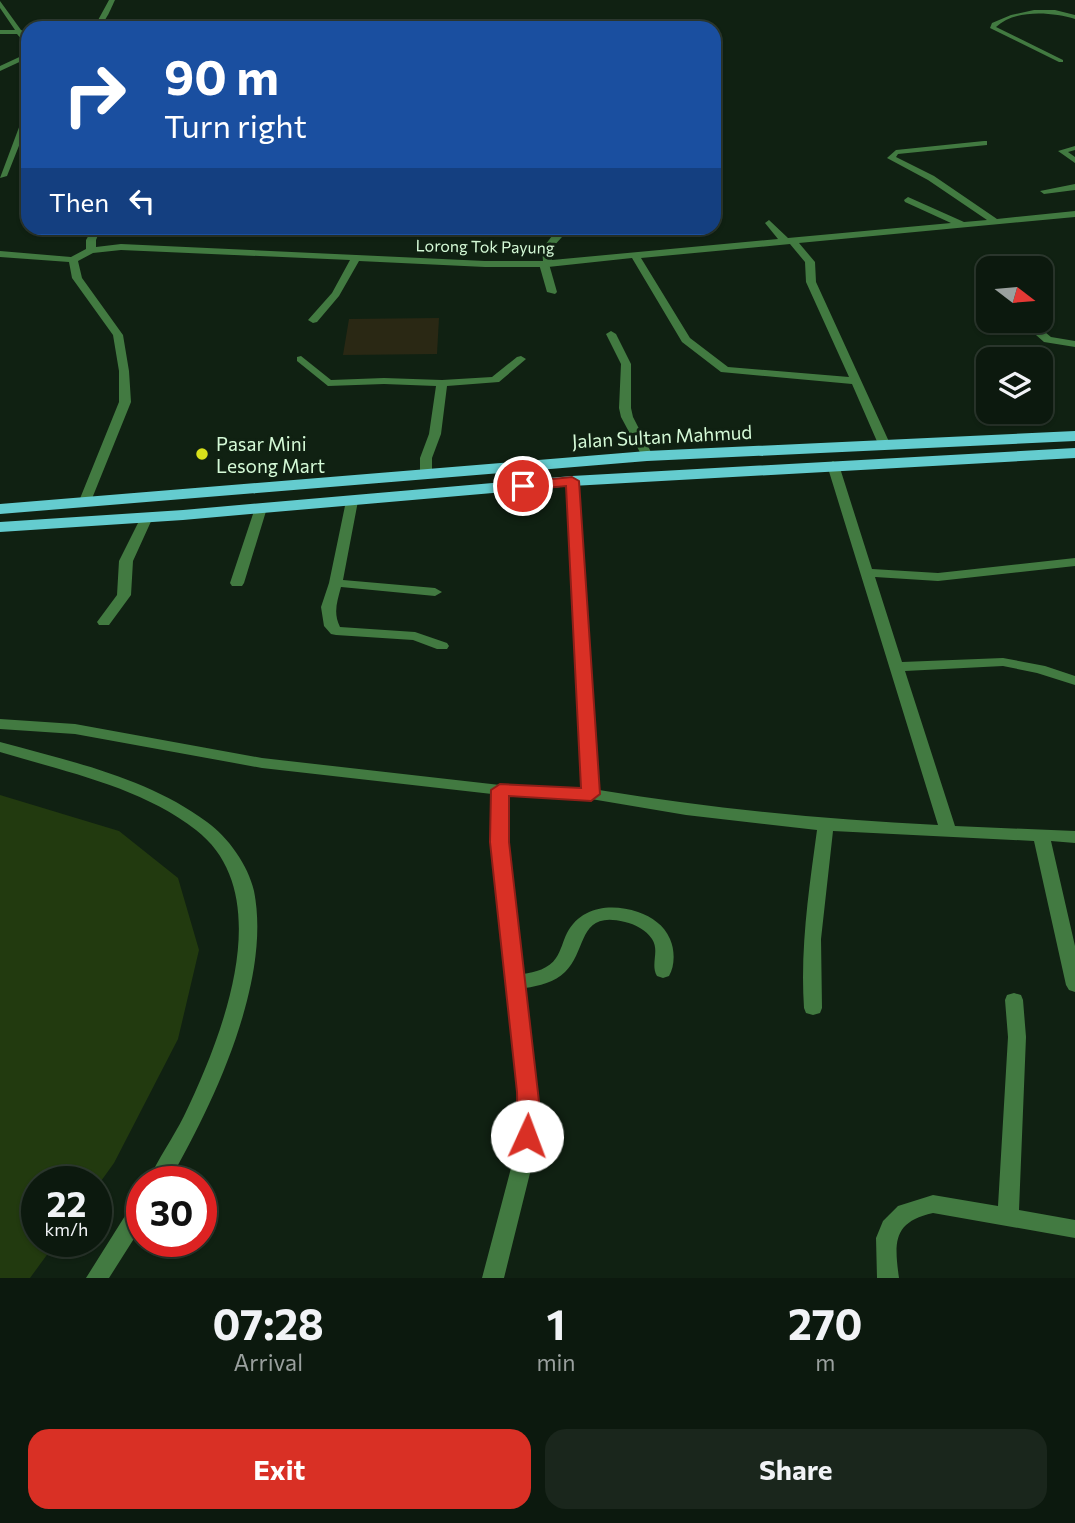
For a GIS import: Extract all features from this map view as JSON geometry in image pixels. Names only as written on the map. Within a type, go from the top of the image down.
[{"type":"highway","name":"Jalan Sultan Mahmud","points":[[0,509],[647,456],[1075,436]]},
{"type":"highway","name":"Jalan Sultan Mahmud","points":[[0,527],[183,515],[572,481],[1075,453]]},
{"type":"highway","points":[[183,515],[187,492]]},
{"type":"street","points":[[101,21],[112,0]]},
{"type":"street","points":[[0,3],[21,36]]},
{"type":"street","points":[[1061,61],[993,29],[994,24],[1047,11],[1058,11],[1075,17]]},
{"type":"street","points":[[0,32],[18,32]]},
{"type":"street","points":[[0,69],[21,58]]},
{"type":"street","points":[[3,176],[21,131]]},
{"type":"street","points":[[984,143],[896,152],[891,158],[932,178],[998,223]]},
{"type":"street","points":[[1075,148],[1062,151],[1075,161]]},
{"type":"street","points":[[1044,191],[1075,187]]},
{"type":"street","points":[[908,200],[962,225]]},
{"type":"street","name":"Lorong Tok Payung","points":[[73,260],[90,250],[121,247],[485,264],[546,264],[1075,214]]},
{"type":"street","points":[[769,223],[810,262],[811,282],[885,446]]},
{"type":"street","points":[[90,250],[95,235]]},
{"type":"street","points":[[552,292],[545,252],[546,246],[557,235]]},
{"type":"street","points":[[0,254],[73,260],[77,278],[118,335],[124,371],[125,402],[85,501]]},
{"type":"street","points":[[635,255],[686,340],[725,370],[856,381]]},
{"type":"street","points":[[313,320],[336,294],[355,258]]},
{"type":"street","points":[[1040,333],[1048,340],[1075,344]]},
{"type":"street","points":[[611,334],[626,364],[627,417],[647,456]]},
{"type":"street","points":[[301,359],[328,383],[495,380],[521,359]]},
{"type":"street","points":[[426,472],[426,458],[435,434],[442,383]]},
{"type":"street","points":[[833,465],[948,830]]},
{"type":"street","points":[[572,481],[591,794]]},
{"type":"street","points":[[352,500],[336,583],[328,607],[331,626],[336,631],[415,636],[442,646]]},
{"type":"street","points":[[237,583],[261,508]]},
{"type":"street","points":[[104,622],[124,595],[126,561],[147,517]]},
{"type":"street","points":[[867,573],[938,577],[1075,562]]},
{"type":"street","points":[[336,583],[435,592]]},
{"type":"street","points":[[897,667],[1003,662],[1040,669],[1075,681]]},
{"type":"street","points":[[0,724],[75,729],[250,761],[500,790],[591,794],[686,810],[826,825],[1075,836]]},
{"type":"street","points":[[0,747],[106,780],[173,808],[201,826],[221,844],[236,868],[245,891],[247,917],[244,972],[225,1042],[194,1112],[166,1166]]},
{"type":"street","points":[[493,1278],[525,1153],[530,1119],[500,842],[500,790]]},
{"type":"street","points":[[813,1008],[811,974],[815,905],[826,825]]},
{"type":"street","points":[[1041,835],[1075,985]]},
{"type":"street","points":[[517,982],[541,979],[561,967],[570,941],[581,924],[594,916],[606,914],[639,919],[660,936],[665,948],[663,971]]},
{"type":"street","points":[[1008,1217],[1017,1037],[1014,1000]]},
{"type":"street","points":[[888,1278],[884,1250],[888,1233],[902,1213],[912,1207],[933,1204],[1075,1229]]},
{"type":"street","points":[[97,1278],[126,1232]]},
{"type":"shaded area","points":[[439,318],[437,354],[343,355],[349,319]]},
{"type":"shaded area","points":[[0,795],[119,831],[178,878],[199,950],[178,1039],[112,1166],[21,1166],[21,1257],[45,1257],[30,1278],[0,1278]]},
{"type":"place","name":"Pasar Mini Lesong Mart","points":[[202,454]]},
{"type":"route","points":[[523,486],[572,481],[591,794],[500,790],[500,842],[528,1092],[530,1119],[527,1136]]}]
